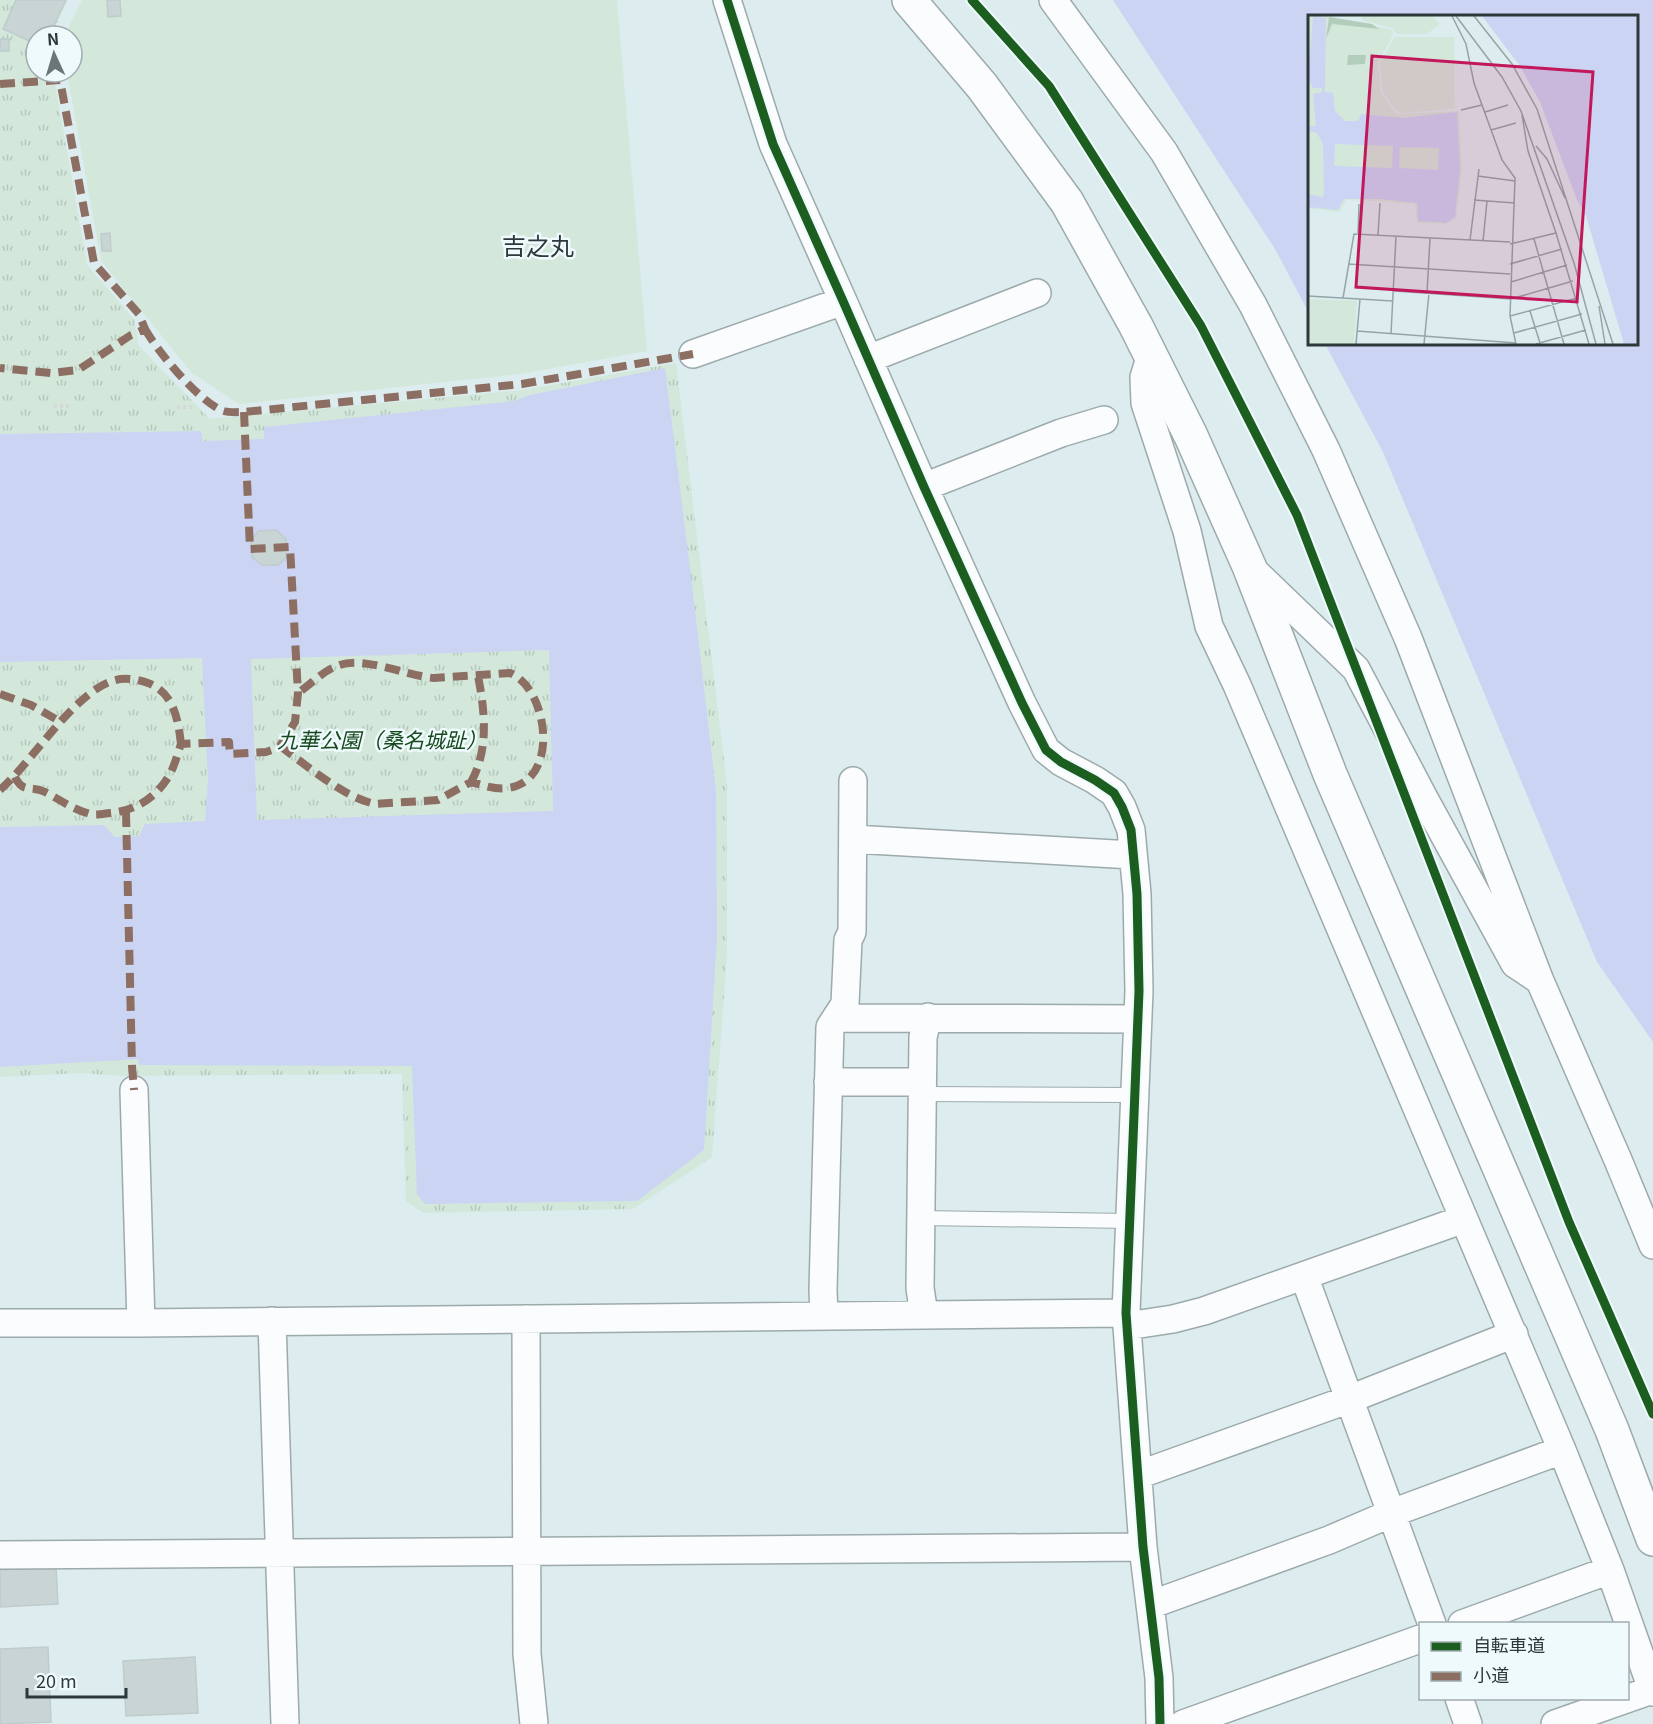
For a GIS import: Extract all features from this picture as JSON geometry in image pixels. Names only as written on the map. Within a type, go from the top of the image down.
[{"type":"street","points":[[727,0],[773,144],[1022,703],[1046,750],[1061,762],[1114,793],[1131,830],[1137,894],[1139,991],[1126,1319],[1143,1547],[1159,1678],[1160,1724]]},
{"type":"street","points":[[909,0],[982,86],[1066,202],[1151,355],[1191,436],[1249,566],[1330,774],[1612,1430],[1653,1539]]},
{"type":"street","points":[[1053,0],[1164,152],[1253,305],[1326,450],[1408,638],[1540,981],[1653,1245]]},
{"type":"street","points":[[868,359],[1037,293]]},
{"type":"street","points":[[693,354],[843,301]]},
{"type":"street","points":[[1151,355],[1144,377],[1145,403],[1187,531],[1209,626],[1237,685],[1514,1334],[1610,1570],[1628,1622]]},
{"type":"street","points":[[924,487],[1061,433],[1104,420]]},
{"type":"street","points":[[1249,566],[1356,669],[1515,964],[1540,981]]},
{"type":"street","points":[[824,1315],[830,1027],[845,1004],[849,940],[852,932],[853,781]]},
{"type":"street","points":[[853,839],[1132,855]]},
{"type":"street","points":[[924,1315],[920,1288],[922,1088],[923,1037],[928,1017]]},
{"type":"street","points":[[836,1018],[1137,1019]]},
{"type":"street","points":[[828,1082],[922,1088]]},
{"type":"street","points":[[134,1090],[141,1323]]},
{"type":"street","points":[[0,1323],[824,1315],[1173,1319],[1204,1311],[1464,1219]]},
{"type":"street","points":[[1304,1276],[1432,1622]]},
{"type":"street","points":[[526,1319],[527,1654],[534,1724]]},
{"type":"street","points":[[272,1321],[285,1724]]},
{"type":"street","points":[[1138,1475],[1350,1398],[1514,1334]]},
{"type":"street","points":[[1150,1605],[1329,1540],[1392,1513],[1562,1450]]},
{"type":"street","points":[[0,1555],[1143,1547]]},
{"type":"street","points":[[1465,1622],[1610,1570]]},
{"type":"street","points":[[1629,1623],[1653,1691],[1629,1699]]},
{"type":"street","points":[[1183,1724],[1419,1639]]},
{"type":"street","points":[[1460,1700],[1468,1724]]},
{"type":"street","points":[[1555,1724],[1626,1700]]},
{"type":"lane","points":[[922,1088],[1134,1095]]},
{"type":"lane","points":[[921,1218],[1130,1221]]},
{"type":"path","points":[[54,406],[71,406]]},
{"type":"path","points":[[177,407],[192,407]]},
{"type":"green space","name":"九華公園（桑名城趾）","points":[[0,0],[68,0],[57,24],[24,24],[24,84],[55,84],[87,265],[134,319],[139,346],[210,419],[523,390],[676,363],[727,785],[727,954],[712,1157],[633,1209],[423,1213],[406,1201],[402,1074],[124,1076],[82,1073],[0,1077]]},
{"type":"green space","points":[[82,0],[617,0],[647,351],[520,374],[239,404],[191,372],[101,261],[69,84],[84,84],[84,24],[70,24]]},
{"type":"water","points":[[1113,0],[1653,0],[1653,1042],[1597,962],[1383,452],[1326,345],[1638,345],[1638,15],[1308,15],[1308,311],[1275,249]]},
{"type":"water","name":"九華公園（桑名城趾）","points":[[665,368],[716,791],[717,937],[704,1150],[637,1201],[425,1204],[417,1194],[412,1066],[139,1065],[138,1059],[0,1067],[0,827],[104,825],[115,837],[139,836],[145,824],[205,821],[208,779],[202,658],[0,662],[0,434],[201,431],[203,441],[264,439],[264,427],[514,401],[530,395]],"holes":[[[549,650],[553,811],[257,820],[251,659]]]},
{"type":"building","points":[[16,0],[66,0],[55,24],[24,24],[24,39],[3,29]]},
{"type":"building","points":[[107,0],[120,0],[121,16],[108,17]]},
{"type":"building","points":[[0,39],[9,39],[9,51],[0,51]]},
{"type":"building","points":[[110,233],[111,251],[102,251],[101,234]]},
{"type":"building","points":[[276,530],[286,539],[286,558],[278,565],[262,565],[252,557],[251,540],[259,531]]},
{"type":"building","points":[[56,1567],[58,1604],[0,1607],[0,1570]]},
{"type":"building","points":[[48,1647],[51,1722],[0,1724],[0,1649]]},
{"type":"building","points":[[195,1657],[198,1713],[126,1716],[123,1661]]},
{"type":"marked path","points":[[0,84],[60,80],[94,263],[139,314],[145,329],[131,335],[78,370],[51,373],[0,368]]},
{"type":"marked path","points":[[145,329],[168,362],[190,386],[211,404],[223,411],[232,412],[522,384],[693,354]]},
{"type":"marked path","points":[[15,777],[21,786],[45,792],[81,811],[92,814],[119,812],[143,803],[162,786],[169,775],[181,744],[229,742],[230,754],[266,752],[280,746],[295,722],[298,693],[290,547],[250,549],[244,412]]},
{"type":"marked path","points":[[280,746],[338,788],[375,804],[438,800],[471,782],[494,788],[508,788],[525,782],[536,769],[542,752],[543,734],[540,714],[533,696],[523,682],[510,673],[434,678],[372,664],[347,663],[327,671],[298,693]]},
{"type":"marked path","points":[[471,782],[481,757],[484,730],[478,676]]},
{"type":"marked path","points":[[0,790],[82,700],[112,681],[130,679],[144,682],[157,687],[164,693],[176,716],[181,744]]},
{"type":"marked path","points":[[0,694],[31,705],[61,722]]},
{"type":"marked path","points":[[126,812],[134,1090]]},
{"type":"cycle path","points":[[727,0],[773,144],[1022,703],[1046,750],[1061,762],[1114,793],[1131,830],[1137,894],[1139,991],[1126,1313],[1143,1547],[1159,1678],[1160,1724]]},
{"type":"cycle path","points":[[972,0],[1049,86],[1201,326],[1297,515],[1569,1222],[1653,1414]]},
{"type":"district","name":"吉之丸","points":[[538,244]]}]
